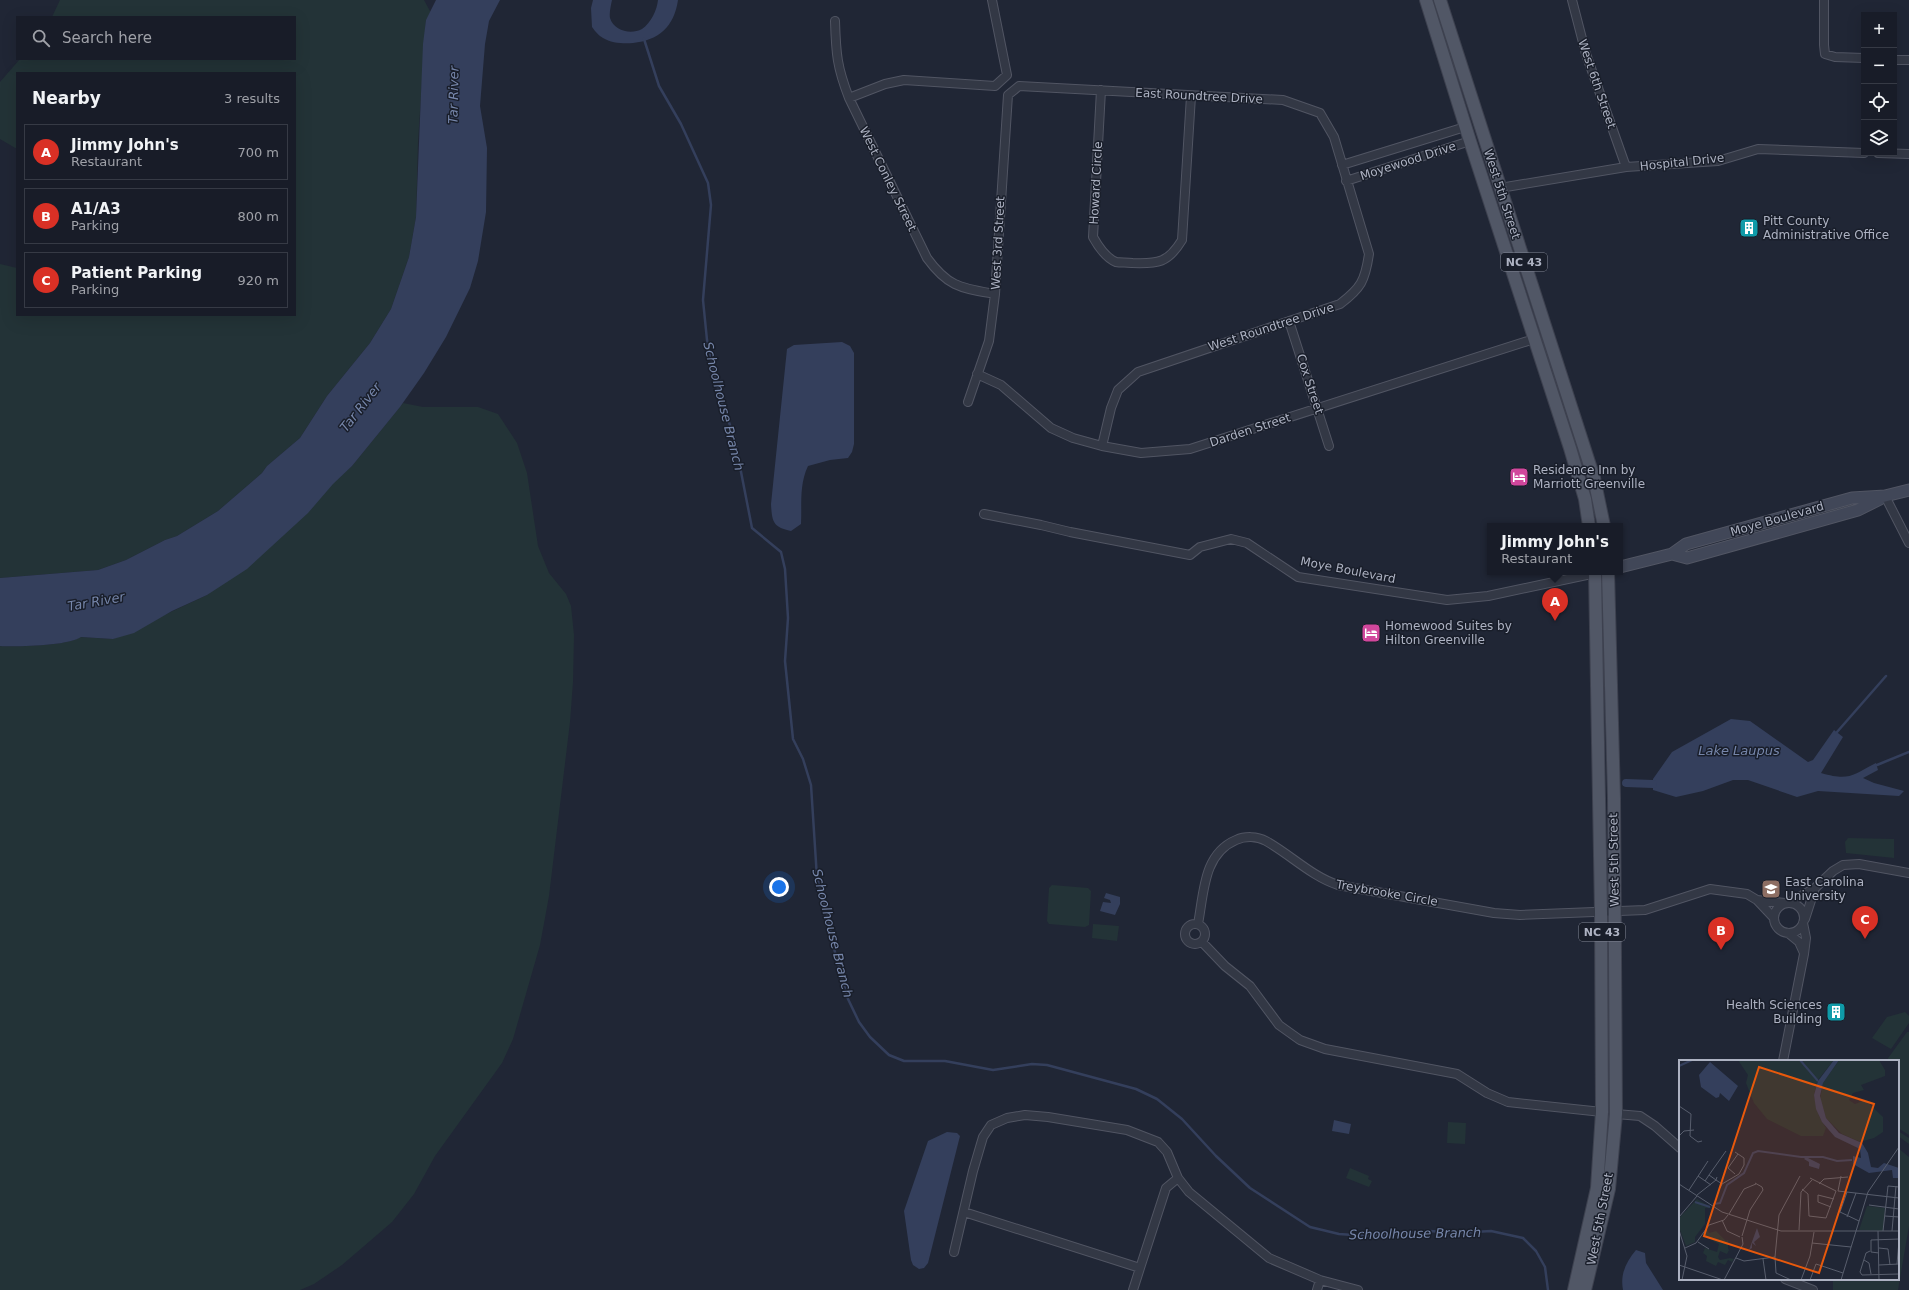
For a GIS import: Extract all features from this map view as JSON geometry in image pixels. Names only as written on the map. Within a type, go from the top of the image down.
[{"type":"main road","name":"West 5th Street","points":[[1426,0],[1465,127],[1497,221],[1579,477],[1585,499],[1589,523]]},
{"type":"main road","name":"West 5th Street","points":[[1440,0],[1594,478],[1603,523]]},
{"type":"main road","points":[[1465,127],[1471,126],[1475,130],[1502,209],[1515,231]]},
{"type":"main road","points":[[1497,221],[1512,249],[1533,310],[1543,322]]},
{"type":"main road","name":"West 5th Street","points":[[1574,1290],[1597,1188],[1602,1112],[1602,912],[1597,575]]},
{"type":"main road","name":"West 5th Street","points":[[1585,1290],[1608,1189],[1616,1114],[1615,912],[1608,575]]},
{"type":"street","points":[[849,98],[885,84],[904,80],[995,86],[1007,75],[992,0]]},
{"type":"street","name":"West 6th Street","points":[[1572,0],[1586,54],[1626,167]]},
{"type":"street","points":[[1824,0],[1825,54],[1835,57],[1861,58]]},
{"type":"street","name":"West Conley Street","points":[[835,21],[836,55],[839,72],[849,98],[927,258],[939,274],[961,288],[995,294]]},
{"type":"street","points":[[1897,60],[1909,60]]},
{"type":"street","name":"East Roundtree Drive","points":[[1019,86],[1283,100],[1320,113],[1334,137],[1342,165]]},
{"type":"street","name":"West 3rd Street","points":[[968,402],[989,341],[995,294],[1006,96],[1019,86]]},
{"type":"street","name":"Howard Circle","points":[[1101,90],[1093,237],[1102,251],[1116,262],[1148,263],[1162,261],[1173,254],[1182,240],[1191,96]]},
{"type":"street","name":"Moyewood Drive","points":[[1342,165],[1465,127]]},
{"type":"street","name":"Moyewood Drive","points":[[1346,181],[1470,141]]},
{"type":"street","name":"Hospital Drive","points":[[1500,188],[1626,167],[1718,161],[1758,148],[1861,153]]},
{"type":"street","points":[[1897,154],[1909,154]]},
{"type":"street","name":"West Roundtree Drive","points":[[1102,446],[1111,408],[1118,390],[1138,372],[1340,304],[1356,292],[1366,274],[1369,254],[1342,165]]},
{"type":"street","name":"Cox Street","points":[[1290,321],[1329,446]]},
{"type":"street","name":"Darden Street","points":[[977,374],[1001,385],[1051,428],[1073,438],[1102,446],[1141,453],[1190,449],[1317,407],[1534,339]]},
{"type":"street","name":"Moye Boulevard","points":[[1623,566],[1672,554],[1687,558],[1858,510],[1885,496],[1909,490]]},
{"type":"street","points":[[1885,496],[1909,543]]},
{"type":"street","name":"Moye Boulevard","points":[[984,514],[1190,555],[1200,547],[1231,539],[1247,544],[1298,577],[1447,600],[1488,596],[1583,575]]},
{"type":"street","name":"Treybrooke Circle","points":[[1202,942],[1206,933],[1203,927],[1198,924],[1208,874],[1215,855],[1229,843],[1247,837],[1265,840],[1324,881],[1338,885],[1494,913],[1520,915],[1645,910],[1710,889],[1747,894],[1758,900]]},
{"type":"street","points":[[1774,918],[1777,909],[1815,888],[1833,870],[1847,864],[1859,864],[1909,873]]},
{"type":"street","points":[[1788,933],[1798,931],[1804,921],[1815,888]]},
{"type":"street","points":[[1758,900],[1788,903],[1799,906],[1802,910],[1804,921],[1806,938],[1804,954],[1783,1060]]},
{"type":"street","points":[[1758,900],[1774,918],[1777,927],[1788,933],[1799,942],[1804,954]]},
{"type":"street","points":[[1198,924],[1189,926],[1185,935],[1188,941],[1193,944],[1202,942],[1225,966],[1250,986],[1279,1025],[1300,1040],[1324,1049],[1457,1074],[1487,1093],[1508,1102],[1602,1112]]},
{"type":"street","points":[[1616,1114],[1640,1116],[1656,1126],[1679,1147]]},
{"type":"street","points":[[954,1252],[973,1171],[983,1137],[991,1125],[1007,1118],[1025,1115],[1048,1117],[1126,1130],[1158,1142],[1167,1152],[1178,1178],[1189,1192],[1269,1258],[1320,1280],[1358,1290]]},
{"type":"street","points":[[1133,1290],[1166,1188],[1178,1178]]},
{"type":"street","points":[[964,1212],[1140,1268]]},
{"type":"street","points":[[1317,1290],[1320,1280]]},
{"type":"street","points":[[1787,1280],[1812,1290]]},
{"type":"shaded area","points":[[60,0],[424,0],[431,13],[426,20],[418,142],[416,217],[409,257],[391,309],[370,343],[327,396],[300,438],[267,466],[262,473],[218,511],[177,536],[165,540],[126,560],[98,570],[0,578],[0,264],[16,268],[16,316],[296,316],[296,72],[16,72],[16,148],[0,139],[0,82],[19,60],[296,60],[296,16],[52,16]]},
{"type":"shaded area","points":[[403,403],[423,407],[478,407],[498,414],[517,443],[527,473],[538,546],[549,573],[566,594],[571,606],[574,635],[570,722],[549,896],[540,945],[513,1039],[502,1063],[435,1156],[414,1194],[392,1222],[342,1265],[314,1284],[300,1290],[0,1290],[0,646],[54,644],[74,640],[80,637],[113,639],[207,595],[352,466]]},
{"type":"shaded area","points":[[1848,838],[1894,839],[1894,858],[1846,853],[1845,842]]},
{"type":"shaded area","points":[[1052,885],[1088,888],[1091,891],[1089,925],[1085,927],[1049,924],[1047,921],[1049,888]]},
{"type":"shaded area","points":[[1093,924],[1119,926],[1117,941],[1092,938]]},
{"type":"shaded area","points":[[1905,1012],[1909,1016],[1909,1023],[1891,1049],[1872,1038],[1887,1017]]},
{"type":"shaded area","points":[[1907,1032],[1909,1032],[1909,1135],[1899,1129],[1899,1060],[1887,1060]]},
{"type":"shaded area","points":[[1448,1122],[1466,1123],[1465,1144],[1447,1143]]},
{"type":"shaded area","points":[[1899,1132],[1909,1138],[1909,1144],[1899,1137]]},
{"type":"shaded area","points":[[1899,1149],[1909,1157],[1909,1226],[1898,1290],[1833,1290],[1833,1280],[1899,1280]]},
{"type":"shaded area","points":[[1350,1168],[1369,1176],[1368,1179],[1372,1181],[1369,1187],[1346,1178]]},
{"type":"water","name":"Tar River","points":[[436,0],[500,0],[489,21],[485,44],[480,106],[487,148],[486,212],[478,261],[470,288],[446,337],[424,373],[400,407],[352,466],[333,484],[308,513],[247,569],[207,595],[172,611],[134,633],[113,639],[81,637],[54,644],[0,646],[0,578],[98,570],[126,560],[165,540],[177,536],[218,511],[300,438],[327,396],[370,343],[391,309],[409,257],[416,217],[423,44],[426,20]]},
{"type":"water","points":[[593,0],[612,0],[610,18],[612,22],[623,31],[633,32],[642,29],[651,20],[658,0],[678,0],[673,18],[669,25],[658,35],[642,41],[626,43],[606,40],[592,27],[591,8]]},
{"type":"water","points":[[842,342],[850,346],[854,353],[854,444],[852,452],[848,458],[830,460],[808,466],[802,487],[801,524],[791,531],[780,528],[773,519],[771,504],[787,349],[794,345]]},
{"type":"water","name":"Lake Laupus","points":[[1731,719],[1750,721],[1808,762],[1813,760],[1834,730],[1843,737],[1821,773],[1838,777],[1850,776],[1876,763],[1878,770],[1863,778],[1874,783],[1904,791],[1899,796],[1818,791],[1797,797],[1748,780],[1733,780],[1703,791],[1676,797],[1653,790],[1653,779],[1672,752]]},
{"type":"water","points":[[1106,893],[1120,897],[1120,904],[1115,915],[1100,911],[1103,902],[1111,903],[1110,900],[1104,898]]},
{"type":"water","points":[[1334,1120],[1351,1124],[1349,1134],[1332,1131]]},
{"type":"water","points":[[947,1132],[957,1133],[960,1136],[928,1263],[924,1268],[919,1269],[913,1265],[911,1260],[904,1211],[928,1141]]},
{"type":"water","points":[[1636,1250],[1645,1253],[1646,1263],[1663,1290],[1623,1290],[1623,1273],[1629,1259]]},
{"type":"waterway","name":"Schoolhouse Branch","points":[[644,39],[659,86],[681,124],[708,183],[711,205],[703,300],[707,340],[720,398],[734,436],[752,528],[781,552],[785,569],[788,618],[785,661],[793,739],[803,759],[811,785],[817,878],[848,999],[859,1022],[870,1037],[889,1055],[904,1061],[945,1061],[993,1070],[1032,1064],[1047,1065],[1136,1089],[1157,1099],[1182,1119],[1216,1156],[1250,1188],[1310,1227],[1339,1234],[1368,1236],[1430,1231],[1457,1233],[1491,1231],[1523,1238],[1536,1251],[1545,1267],[1548,1290]]},
{"type":"waterway","points":[[1837,732],[1886,676]]},
{"type":"waterway","points":[[1877,765],[1909,752]]},
{"type":"waterway","points":[[1626,783],[1653,784]]},
{"type":"place","name":"Pitt County Administrative Office","points":[[1749,228]]},
{"type":"place","name":"Residence Inn by Marriott Greenville","points":[[1519,477]]},
{"type":"place","name":"Jimmy John's","points":[[1555,621]]},
{"type":"place","name":"Homewood Suites by Hilton Greenville","points":[[1371,633]]},
{"type":"place","name":"East Carolina University","points":[[1771,889]]},
{"type":"place","name":"Patient Parking","points":[[1865,939]]},
{"type":"place","name":"A1/A3","points":[[1721,950]]},
{"type":"place","name":"Health Sciences Building","points":[[1836,1012]]}]
